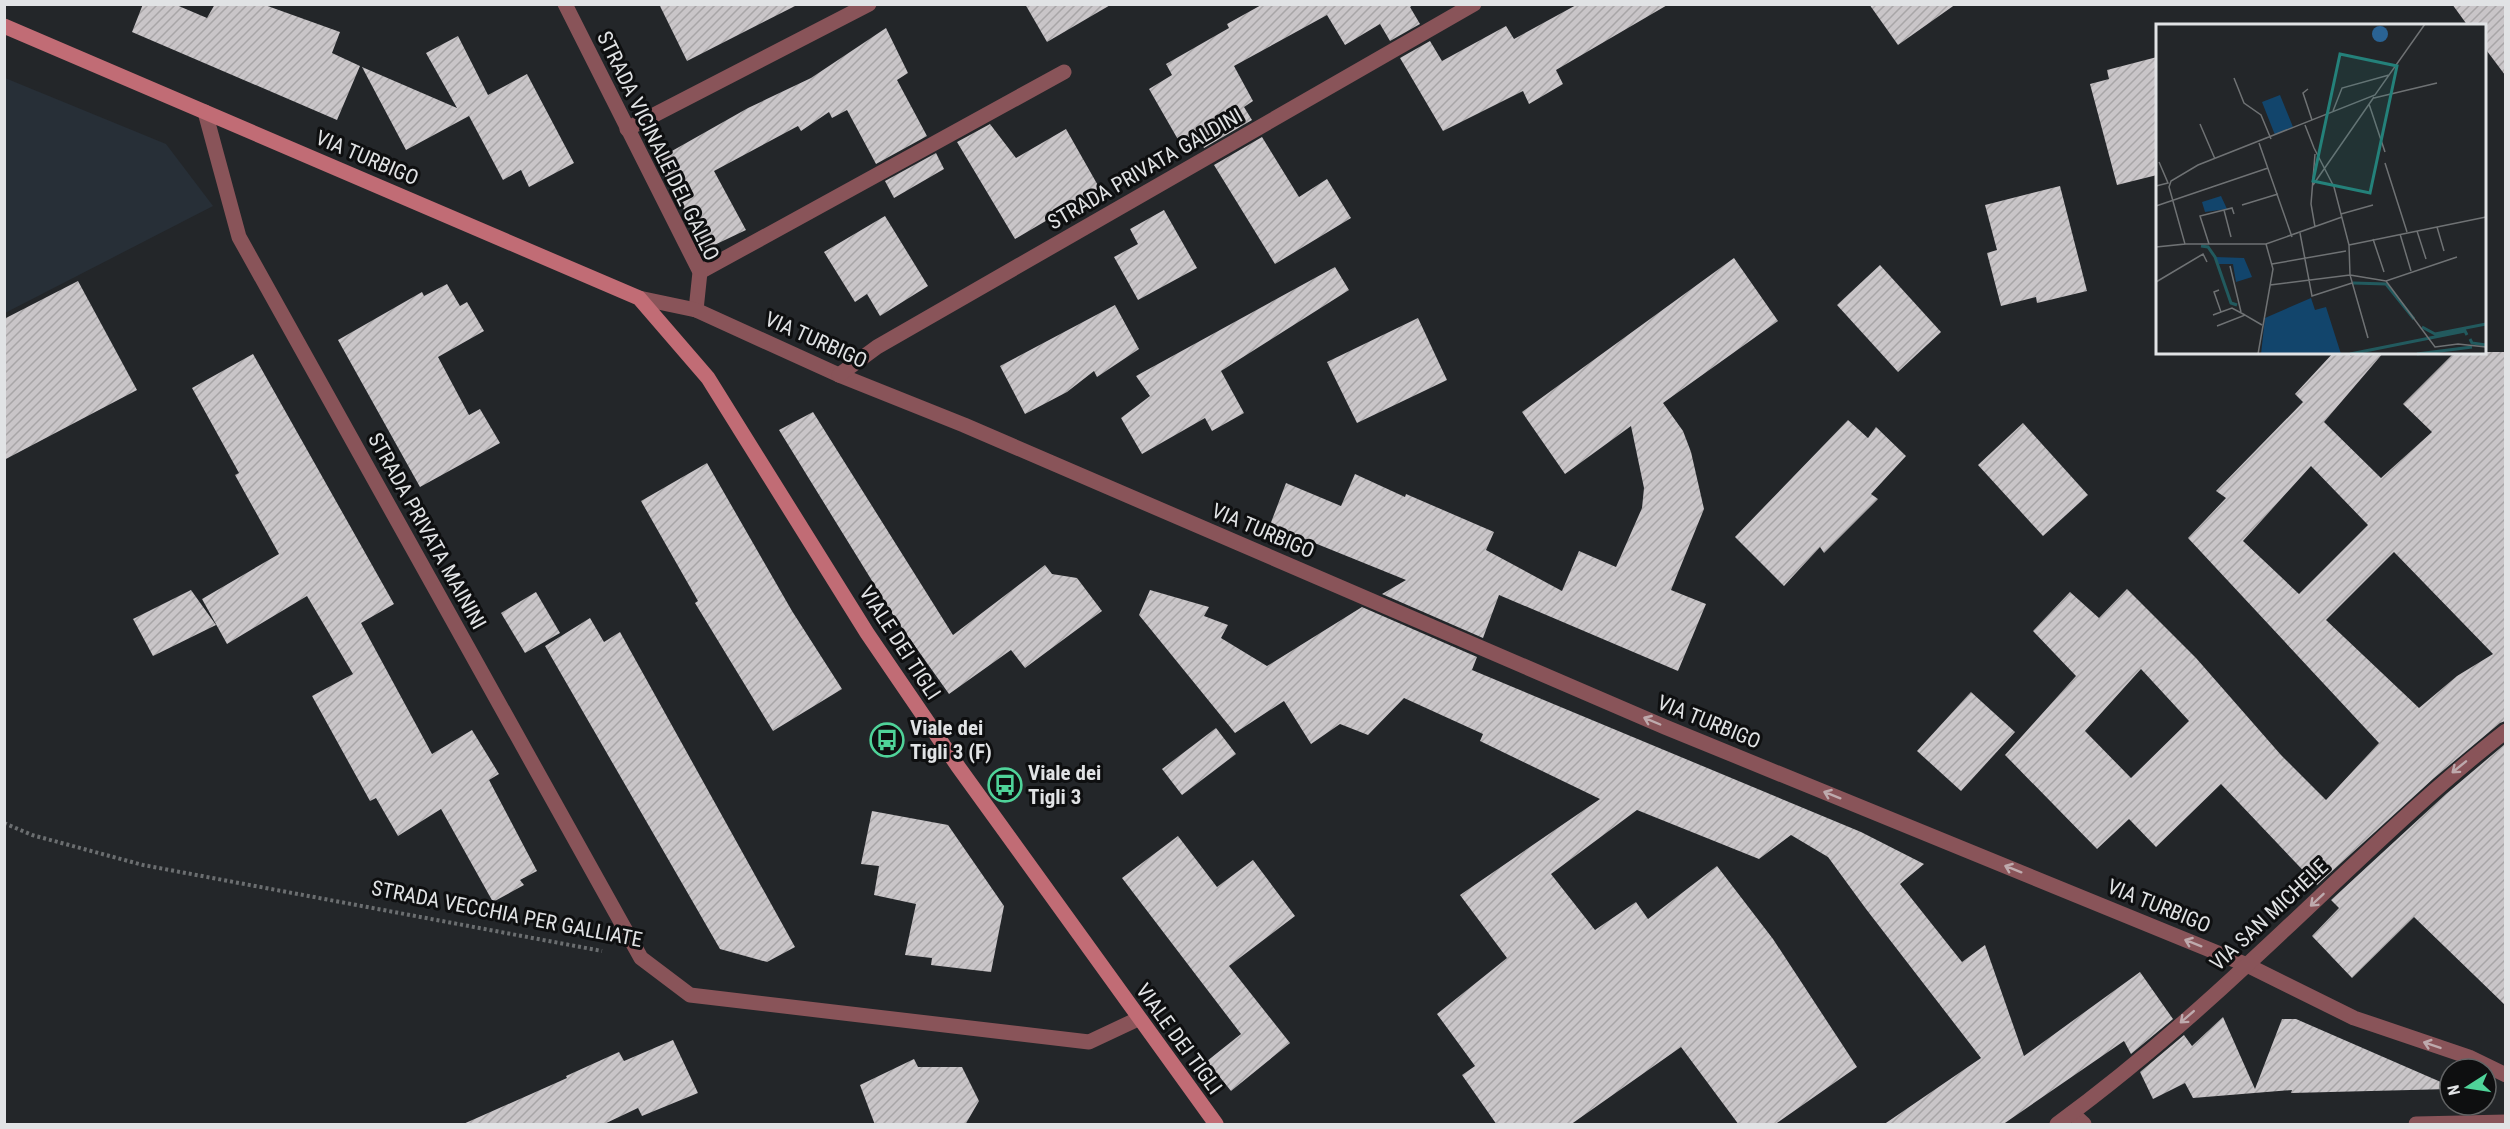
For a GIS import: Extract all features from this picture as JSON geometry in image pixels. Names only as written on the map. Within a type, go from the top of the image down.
[{"type":"main road","name":"VIA TURBIGO","points":[[4,26],[639,298]]},
{"type":"main road","name":"VIALE DEI TIGLI","points":[[639,298],[708,378],[867,633],[957,765],[1215,1125]]},
{"type":"street","name":"STRADA VICINALE DEL GALLO","points":[[565,4],[700,272],[696,310]]},
{"type":"street","points":[[627,129],[869,4]]},
{"type":"street","name":"STRADA PRIVATA GALDINI","points":[[839,375],[877,347],[1474,4]]},
{"type":"street","points":[[700,272],[1064,72]]},
{"type":"street","name":"STRADA PRIVATA MAININI","points":[[205,112],[239,237],[641,958]]},
{"type":"street","name":"VIA TURBIGO","points":[[639,298],[696,310],[839,375],[975,430],[1665,727],[2247,965],[2354,1018],[2469,1057],[2505,1075]]},
{"type":"street","name":"VIA SAN MICHELE","points":[[2058,1125],[2247,965],[2453,772],[2505,731]]},
{"type":"street","name":"STRADA VECCHIA PER GALLIATE","points":[[641,958],[690,994],[702,996],[1089,1042],[1138,1019]]},
{"type":"street","points":[[2072,1113],[2084,1125]]},
{"type":"street","points":[[2416,1125],[2505,1122]]},
{"type":"path","name":"STRADA VECCHIA PER GALLIATE","points":[[4,822],[32,835],[143,865],[641,958]]},
{"type":"shaded area","points":[[5,78],[166,144],[213,206],[5,313]]},
{"type":"building","points":[[143,4],[174,4],[207,18],[215,4],[262,4],[340,32],[332,53],[360,66],[337,120],[132,32]]},
{"type":"building","points":[[659,4],[799,4],[687,61]]},
{"type":"building","points":[[1025,4],[1112,4],[1047,42]]},
{"type":"building","points":[[1263,4],[1414,4],[1410,7],[1420,24],[1390,41],[1380,24],[1345,45],[1327,15],[1234,66],[1253,101],[1244,107],[1252,120],[1204,148],[1196,134],[1180,143],[1149,89],[1172,75],[1166,64],[1229,28],[1227,24]]},
{"type":"building","points":[[1578,4],[1669,4],[1556,70],[1563,84],[1529,104],[1523,91],[1443,131],[1400,58],[1430,41],[1442,61],[1506,26],[1514,39]]},
{"type":"building","points":[[1869,4],[1956,4],[1898,45]]},
{"type":"building","points":[[2452,4],[2505,4],[2505,75],[2486,50],[2486,24],[2467,24]]},
{"type":"building","points":[[886,28],[908,73],[897,80],[927,136],[876,164],[847,110],[832,118],[829,112],[801,131],[798,126],[714,171],[746,230],[706,249],[656,160],[748,108],[811,78]]},
{"type":"building","points":[[458,36],[488,95],[527,74],[574,163],[529,187],[521,170],[503,180],[469,116],[406,150],[362,67],[457,108],[426,53]]},
{"type":"building","points":[[2156,57],[2156,175],[2117,185],[2090,84],[2109,79],[2107,70]]},
{"type":"building","points":[[990,124],[1016,158],[1066,129],[1100,189],[1015,239],[957,142]]},
{"type":"building","points":[[1262,137],[1299,197],[1327,179],[1351,218],[1275,264],[1214,165]]},
{"type":"building","points":[[936,153],[944,169],[894,198],[885,181]]},
{"type":"building","points":[[2060,186],[2087,291],[2037,303],[2036,297],[2001,306],[1987,253],[1997,250],[1985,205]]},
{"type":"building","points":[[1164,210],[1197,268],[1138,300],[1114,257],[1138,244],[1130,229]]},
{"type":"building","points":[[885,216],[928,286],[880,316],[867,294],[855,302],[824,252]]},
{"type":"building","points":[[1734,258],[1778,321],[1663,403],[1683,431],[1691,452],[1704,509],[1671,590],[1706,604],[1678,671],[1499,595],[1483,638],[1382,594],[1406,580],[1270,525],[1286,483],[1341,506],[1355,474],[1405,497],[1406,494],[1494,532],[1486,550],[1562,591],[1579,551],[1616,567],[1642,508],[1644,488],[1631,426],[1565,474],[1522,412]]},
{"type":"building","points":[[1880,265],[1941,332],[1898,372],[1837,305]]},
{"type":"building","points":[[1335,267],[1349,290],[1221,371],[1244,413],[1212,431],[1205,418],[1142,454],[1121,418],[1150,396],[1136,376]]},
{"type":"building","points":[[78,281],[137,390],[4,460],[4,319]]},
{"type":"building","points":[[447,284],[460,306],[467,302],[484,331],[438,357],[469,415],[480,409],[500,443],[420,487],[338,340],[422,292],[424,296]]},
{"type":"building","points":[[1115,305],[1139,349],[1097,377],[1094,371],[1067,392],[1025,414],[1000,366]]},
{"type":"building","points":[[1418,318],[1447,380],[1357,423],[1327,362]]},
{"type":"building","points":[[2505,352],[2505,721],[2433,779],[2317,885],[2221,784],[2156,847],[2129,819],[2097,849],[2005,755],[2076,676],[2033,631],[2070,592],[2099,618],[2127,589],[2196,658],[2281,755],[2326,800],[2379,743],[2188,538],[2226,498],[2216,491],[2303,402],[2295,394],[2332,354],[2382,354],[2324,422],[2381,478],[2432,432],[2403,404],[2453,354]],"holes":[[[2311,466],[2368,525],[2299,594],[2243,541]],[[2394,552],[2493,654],[2457,676],[2419,708],[2326,620]],[[2141,669],[2189,721],[2131,778],[2085,731]]]},
{"type":"building","points":[[253,354],[394,604],[361,623],[432,754],[472,730],[499,774],[489,780],[537,871],[520,880],[524,885],[493,902],[441,809],[398,836],[376,798],[370,801],[312,696],[353,674],[307,596],[227,644],[202,599],[279,554],[235,475],[239,473],[192,388]]},
{"type":"building","points":[[813,412],[953,635],[1045,565],[1052,574],[1077,578],[1102,611],[1025,668],[1011,650],[949,694],[895,618],[779,430]]},
{"type":"building","points":[[1848,420],[1868,438],[1876,427],[1906,456],[1871,494],[1878,499],[1824,553],[1820,547],[1784,586],[1735,537]]},
{"type":"building","points":[[2023,423],[2088,495],[2043,536],[1978,465]]},
{"type":"building","points":[[707,463],[792,611],[842,689],[773,731],[695,603],[698,601],[641,501]]},
{"type":"building","points":[[191,590],[216,625],[153,656],[133,619]]},
{"type":"building","points":[[1150,590],[1209,607],[1204,616],[1228,625],[1221,638],[1267,666],[1362,607],[1477,657],[1472,670],[1861,832],[1924,864],[1900,884],[1962,962],[1985,945],[2024,1056],[2140,972],[2173,1019],[2131,1054],[2124,1041],[2002,1125],[1883,1125],[1981,1058],[1828,857],[1791,835],[1759,859],[1637,810],[1551,874],[1595,930],[1636,902],[1648,919],[1717,866],[1773,939],[1857,1067],[1774,1125],[1739,1125],[1681,1047],[1570,1125],[1497,1125],[1462,1075],[1475,1066],[1437,1014],[1507,958],[1460,895],[1600,799],[1480,741],[1483,734],[1404,698],[1368,735],[1340,724],[1311,744],[1284,701],[1235,733],[1139,615]]},
{"type":"building","points":[[536,592],[560,633],[525,653],[501,613]]},
{"type":"building","points":[[590,618],[604,642],[620,632],[795,947],[767,962],[720,949],[545,646]]},
{"type":"building","points":[[1971,692],[2015,732],[1961,791],[1917,751]]},
{"type":"building","points":[[1216,728],[1236,754],[1182,795],[1162,769]]},
{"type":"building","points":[[2505,744],[2505,1005],[2414,917],[2352,978],[2312,936],[2339,908],[2331,900],[2446,794]]},
{"type":"building","points":[[872,811],[948,825],[1004,906],[991,972],[931,965],[932,958],[905,955],[916,904],[874,895],[879,866],[861,864]]},
{"type":"building","points":[[1178,836],[1217,887],[1253,860],[1295,916],[1229,966],[1290,1043],[1231,1091],[1207,1061],[1241,1034],[1122,878]]},
{"type":"building","points":[[2223,1017],[2255,1089],[2282,1019],[2296,1019],[2438,1081],[2438,1089],[2291,1093],[2292,1090],[2193,1098],[2185,1083],[2153,1099],[2140,1072],[2184,1035],[2192,1046]]},
{"type":"building","points":[[673,1040],[698,1093],[642,1116],[638,1108],[602,1125],[461,1125],[619,1052],[624,1061]]},
{"type":"building","points":[[914,1059],[918,1067],[962,1067],[979,1101],[965,1125],[875,1125],[860,1085]]},
{"type":"place","name":"Viale dei Tigli 3 (F)","points":[[887,740]]},
{"type":"place","name":"Viale dei Tigli 3","points":[[1005,785]]}]
